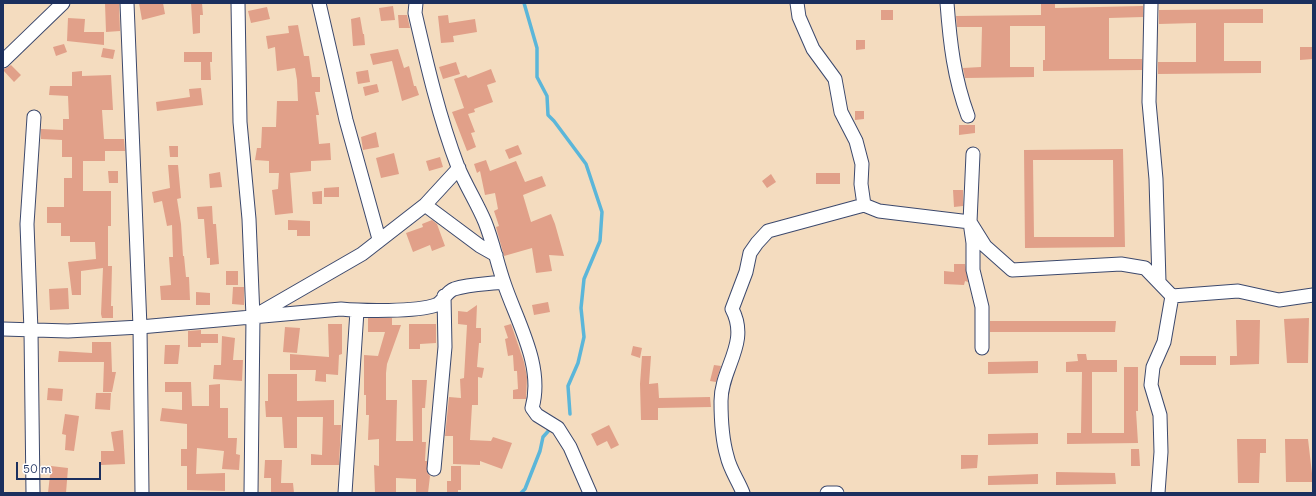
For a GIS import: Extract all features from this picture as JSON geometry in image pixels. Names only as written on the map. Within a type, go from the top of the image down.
[{"type":"street","points":[[3,61],[63,3]]},
{"type":"street","points":[[127,3],[140,327],[142,493]]},
{"type":"street","points":[[238,3],[240,122],[249,219],[253,317],[250,493]]},
{"type":"street","points":[[319,3],[346,120],[379,239]]},
{"type":"street","points":[[416,3],[415,13],[436,101],[459,168],[485,222],[503,282],[522,328],[536,378],[535,398],[532,408],[537,415],[558,428],[570,447],[590,493]]},
{"type":"street","points":[[797,3],[799,17],[813,50],[836,79],[841,112],[856,141],[862,164],[861,184],[864,205]]},
{"type":"street","points":[[947,3],[952,58],[960,94],[968,116]]},
{"type":"street","points":[[1150,3],[1149,102],[1156,179],[1159,282]]},
{"type":"street","points":[[33,493],[31,331],[27,224],[34,117]]},
{"type":"street","points":[[974,154],[970,222],[973,243],[973,270],[982,307],[982,348]]},
{"type":"street","points":[[253,317],[362,254],[379,239],[425,205],[459,168]]},
{"type":"street","points":[[425,205],[480,246],[496,256]]},
{"type":"street","points":[[743,493],[726,456],[723,437],[721,399],[723,382],[736,347],[739,333],[738,319],[732,310],[746,272],[750,253],[756,243],[768,231],[864,205],[879,211],[970,222]]},
{"type":"street","points":[[970,222],[985,246],[1012,270],[1121,264],[1145,268],[1172,296]]},
{"type":"street","points":[[3,329],[68,331],[140,327],[341,309],[357,311],[425,308],[438,304],[444,296],[454,289],[503,282]]},
{"type":"street","points":[[1172,296],[1238,291],[1279,300],[1313,295]]},
{"type":"street","points":[[434,469],[445,347],[444,296]]},
{"type":"street","points":[[1158,493],[1161,452],[1160,415],[1151,385],[1154,367],[1164,342],[1172,296]]},
{"type":"street","points":[[345,493],[357,311]]},
{"type":"street","points":[[828,493],[837,493]]},
{"type":"building","points":[[105,3],[119,3],[120,31],[106,32]]},
{"type":"building","points":[[139,3],[163,3],[165,14],[142,20]]},
{"type":"building","points":[[191,3],[202,3],[203,15],[200,15],[200,33],[193,34]]},
{"type":"building","points":[[1041,3],[1055,3],[1055,8],[1143,6],[1143,17],[1109,18],[1109,59],[1142,59],[1142,70],[1043,71],[1043,60],[1045,60],[1045,26],[1010,26],[1010,67],[1034,67],[1034,77],[965,78],[963,68],[981,67],[982,27],[957,27],[956,16],[1041,15]]},
{"type":"building","points":[[393,6],[395,20],[381,21],[379,8]]},
{"type":"building","points":[[267,7],[270,19],[251,23],[248,11]]},
{"type":"building","points":[[1263,9],[1263,23],[1224,23],[1224,61],[1261,61],[1261,73],[1158,74],[1158,62],[1196,62],[1196,23],[1159,24],[1159,10]]},
{"type":"building","points":[[881,10],[893,10],[893,20],[881,20]]},
{"type":"building","points":[[398,15],[407,15],[410,28],[399,28]]},
{"type":"building","points":[[448,15],[449,23],[475,19],[477,32],[453,36],[454,42],[441,43],[438,16]]},
{"type":"building","points":[[360,17],[365,45],[353,46],[351,19]]},
{"type":"building","points":[[68,18],[85,19],[84,32],[104,32],[104,45],[67,41]]},
{"type":"building","points":[[298,25],[304,56],[309,56],[312,77],[320,77],[320,92],[315,92],[319,115],[316,115],[319,144],[330,143],[331,160],[311,161],[311,171],[290,173],[293,213],[275,215],[272,190],[278,189],[279,173],[269,173],[269,161],[255,160],[257,148],[261,148],[262,127],[276,127],[277,101],[298,101],[297,80],[295,68],[277,71],[275,47],[268,49],[266,36],[289,33],[288,26]]},
{"type":"building","points":[[856,40],[865,40],[865,49],[856,50]]},
{"type":"building","points":[[64,44],[67,52],[56,56],[53,47]]},
{"type":"building","points":[[1300,47],[1313,47],[1313,59],[1300,60]]},
{"type":"building","points":[[103,48],[115,50],[113,59],[101,57]]},
{"type":"building","points":[[398,49],[404,68],[409,66],[414,86],[416,86],[419,95],[402,101],[392,61],[373,65],[370,54]]},
{"type":"building","points":[[184,52],[212,52],[212,62],[210,62],[211,80],[201,80],[201,62],[184,62]]},
{"type":"building","points":[[456,62],[460,74],[443,79],[439,67]]},
{"type":"building","points":[[11,65],[21,75],[14,82],[3,70]]},
{"type":"building","points":[[491,69],[496,82],[487,85],[493,102],[474,109],[475,112],[468,114],[475,132],[471,133],[476,147],[467,151],[452,112],[464,108],[454,79],[466,75],[468,78]]},
{"type":"building","points":[[368,70],[370,82],[358,84],[356,72]]},
{"type":"building","points":[[82,71],[82,76],[111,75],[113,110],[102,110],[104,139],[124,139],[125,151],[105,151],[105,161],[83,161],[83,191],[111,191],[111,226],[108,226],[108,266],[112,266],[111,306],[113,306],[113,318],[102,318],[101,314],[103,268],[81,271],[81,295],[72,295],[68,262],[96,259],[95,242],[70,242],[70,236],[61,236],[61,223],[47,223],[47,207],[64,207],[64,178],[72,178],[72,157],[62,157],[62,140],[41,139],[41,129],[63,130],[63,119],[69,119],[68,96],[49,95],[50,86],[72,86],[72,72]]},
{"type":"building","points":[[377,84],[379,92],[365,96],[363,87]]},
{"type":"building","points":[[201,88],[203,105],[157,111],[156,102],[190,97],[189,89]]},
{"type":"building","points":[[855,111],[864,111],[864,119],[855,120]]},
{"type":"building","points":[[959,125],[975,125],[975,133],[959,135]]},
{"type":"building","points":[[376,132],[379,147],[363,150],[361,137]]},
{"type":"building","points":[[518,145],[522,154],[509,159],[505,150]]},
{"type":"building","points":[[169,146],[178,146],[178,157],[170,157]]},
{"type":"building","points":[[1123,149],[1125,247],[1025,248],[1024,150]],"holes":[[[1033,160],[1113,160],[1114,237],[1034,237]]]},
{"type":"building","points":[[394,153],[399,174],[381,178],[376,158]]},
{"type":"building","points":[[440,157],[443,167],[429,171],[426,161]]},
{"type":"building","points":[[486,160],[490,171],[516,161],[525,182],[542,176],[546,186],[523,195],[531,222],[551,214],[555,224],[564,256],[549,255],[552,271],[536,273],[532,248],[504,256],[496,227],[499,226],[494,211],[498,209],[495,193],[485,195],[480,171],[477,173],[474,164]]},
{"type":"building","points":[[168,165],[178,165],[181,198],[177,199],[186,277],[189,277],[190,300],[161,300],[160,286],[171,285],[169,257],[173,257],[172,225],[167,226],[162,201],[154,203],[152,192],[170,188]]},
{"type":"building","points":[[108,171],[118,171],[118,183],[109,183]]},
{"type":"building","points":[[220,172],[222,187],[210,188],[209,174]]},
{"type":"building","points":[[816,173],[840,173],[840,184],[816,184]]},
{"type":"building","points":[[771,174],[776,182],[767,188],[762,181]]},
{"type":"building","points":[[339,187],[339,197],[324,197],[324,188]]},
{"type":"building","points":[[953,190],[963,190],[963,206],[954,207]]},
{"type":"building","points":[[322,191],[322,204],[313,204],[312,192]]},
{"type":"building","points":[[212,206],[213,224],[216,224],[219,264],[210,265],[210,258],[207,258],[204,219],[198,219],[197,207]]},
{"type":"building","points":[[288,220],[310,221],[310,236],[297,236],[297,230],[288,230]]},
{"type":"building","points":[[432,220],[437,224],[445,246],[432,251],[430,245],[413,252],[406,233],[423,227],[422,224]]},
{"type":"building","points":[[954,264],[965,264],[968,282],[965,281],[964,285],[944,284],[944,271],[954,272]]},
{"type":"building","points":[[226,271],[238,271],[238,285],[226,285]]},
{"type":"building","points":[[233,287],[244,287],[244,305],[232,304]]},
{"type":"building","points":[[68,288],[69,309],[50,310],[49,289]]},
{"type":"building","points":[[196,292],[210,293],[210,305],[196,305]]},
{"type":"building","points":[[548,302],[550,312],[534,315],[532,305]]},
{"type":"building","points":[[477,305],[476,328],[481,328],[481,343],[479,343],[477,367],[484,368],[482,378],[478,377],[478,405],[472,405],[470,440],[491,441],[493,437],[512,443],[502,469],[480,461],[480,465],[453,464],[453,436],[445,436],[449,397],[461,398],[460,379],[464,378],[467,325],[458,324],[458,311],[467,312]]},
{"type":"building","points":[[368,318],[392,318],[392,325],[401,325],[387,364],[386,373],[386,400],[397,400],[396,441],[413,441],[412,380],[427,380],[425,408],[422,408],[422,442],[426,442],[425,461],[427,461],[427,472],[430,476],[428,493],[416,493],[416,479],[396,478],[396,493],[375,493],[374,465],[379,466],[379,439],[368,440],[369,415],[366,415],[366,395],[364,395],[364,355],[378,356],[385,332],[368,332]]},
{"type":"building","points":[[1309,318],[1308,363],[1287,363],[1284,319]]},
{"type":"building","points":[[1236,320],[1260,320],[1259,364],[1230,365],[1230,356],[1237,356]]},
{"type":"building","points":[[990,321],[1116,321],[1115,332],[990,332]]},
{"type":"building","points":[[328,324],[342,324],[342,354],[339,355],[338,375],[326,374],[326,382],[315,381],[316,370],[290,370],[290,354],[329,357]]},
{"type":"building","points":[[409,324],[436,324],[436,343],[420,344],[420,349],[409,349]]},
{"type":"building","points":[[511,324],[524,362],[527,377],[526,399],[513,399],[513,390],[518,389],[517,371],[514,371],[513,355],[508,356],[505,339],[508,338],[504,326]]},
{"type":"building","points":[[285,327],[300,328],[297,353],[283,352]]},
{"type":"building","points":[[201,330],[201,334],[218,334],[218,343],[201,343],[201,347],[188,347],[188,331]]},
{"type":"building","points":[[222,336],[235,338],[233,360],[243,360],[242,381],[213,379],[214,365],[221,365]]},
{"type":"building","points":[[92,342],[111,342],[112,372],[116,372],[112,392],[103,392],[104,362],[58,362],[59,351],[92,353]]},
{"type":"building","points":[[165,345],[180,345],[178,364],[164,364]]},
{"type":"building","points":[[633,346],[642,348],[640,358],[631,355]]},
{"type":"building","points":[[1077,354],[1086,354],[1087,360],[1117,360],[1117,372],[1092,372],[1092,433],[1124,433],[1124,367],[1138,367],[1138,411],[1136,411],[1138,443],[1067,444],[1067,433],[1081,433],[1082,372],[1066,372],[1066,362],[1078,361]]},
{"type":"building","points":[[642,356],[651,356],[649,384],[658,383],[659,398],[710,397],[711,407],[658,408],[658,420],[641,420],[640,384]]},
{"type":"building","points":[[1180,356],[1216,356],[1216,365],[1180,365]]},
{"type":"building","points":[[1038,361],[1038,373],[988,374],[988,362]]},
{"type":"building","points":[[714,365],[721,366],[716,382],[710,381]]},
{"type":"building","points":[[268,374],[297,374],[297,401],[334,400],[334,425],[341,425],[339,465],[311,465],[311,454],[322,455],[323,417],[297,417],[297,448],[284,448],[282,417],[266,417],[265,401],[268,401]]},
{"type":"building","points":[[165,382],[191,382],[192,406],[209,406],[209,385],[220,384],[220,408],[228,408],[228,438],[237,438],[236,454],[240,455],[239,470],[222,469],[224,451],[197,448],[196,474],[225,473],[225,491],[187,490],[187,466],[181,466],[181,449],[187,449],[187,424],[160,421],[162,408],[182,410],[182,392],[165,392]]},
{"type":"building","points":[[48,388],[63,389],[62,401],[47,400]]},
{"type":"building","points":[[96,393],[111,393],[110,410],[95,409]]},
{"type":"building","points":[[65,414],[79,416],[74,451],[65,450],[66,435],[62,434]]},
{"type":"building","points":[[609,425],[619,445],[611,449],[607,441],[597,446],[591,434]]},
{"type":"building","points":[[123,430],[125,464],[101,465],[101,451],[114,451],[111,432]]},
{"type":"building","points":[[1038,433],[1038,444],[988,445],[988,434]]},
{"type":"building","points":[[1237,439],[1266,439],[1266,453],[1260,453],[1259,483],[1238,483]]},
{"type":"building","points":[[1285,439],[1308,439],[1313,482],[1286,482]]},
{"type":"building","points":[[1131,449],[1139,449],[1140,466],[1131,466]]},
{"type":"building","points":[[961,455],[978,455],[977,468],[961,469]]},
{"type":"building","points":[[265,460],[282,460],[281,483],[293,483],[294,493],[271,493],[271,478],[264,478]]},
{"type":"building","points":[[51,466],[68,468],[66,493],[48,493]]},
{"type":"building","points":[[451,466],[461,466],[461,490],[458,490],[458,493],[447,493],[447,481],[451,481]]},
{"type":"building","points":[[1056,472],[1115,473],[1116,484],[1056,485]]},
{"type":"building","points":[[1038,474],[1038,484],[988,485],[988,476]]},
{"type":"waterway","points":[[524,3],[537,48],[537,77],[547,96],[548,115],[586,164],[602,212],[600,241],[584,279],[581,308],[584,337],[578,363],[568,386],[570,414]]},
{"type":"waterway","points":[[521,493],[525,489],[540,451],[543,437],[551,428]]}]
